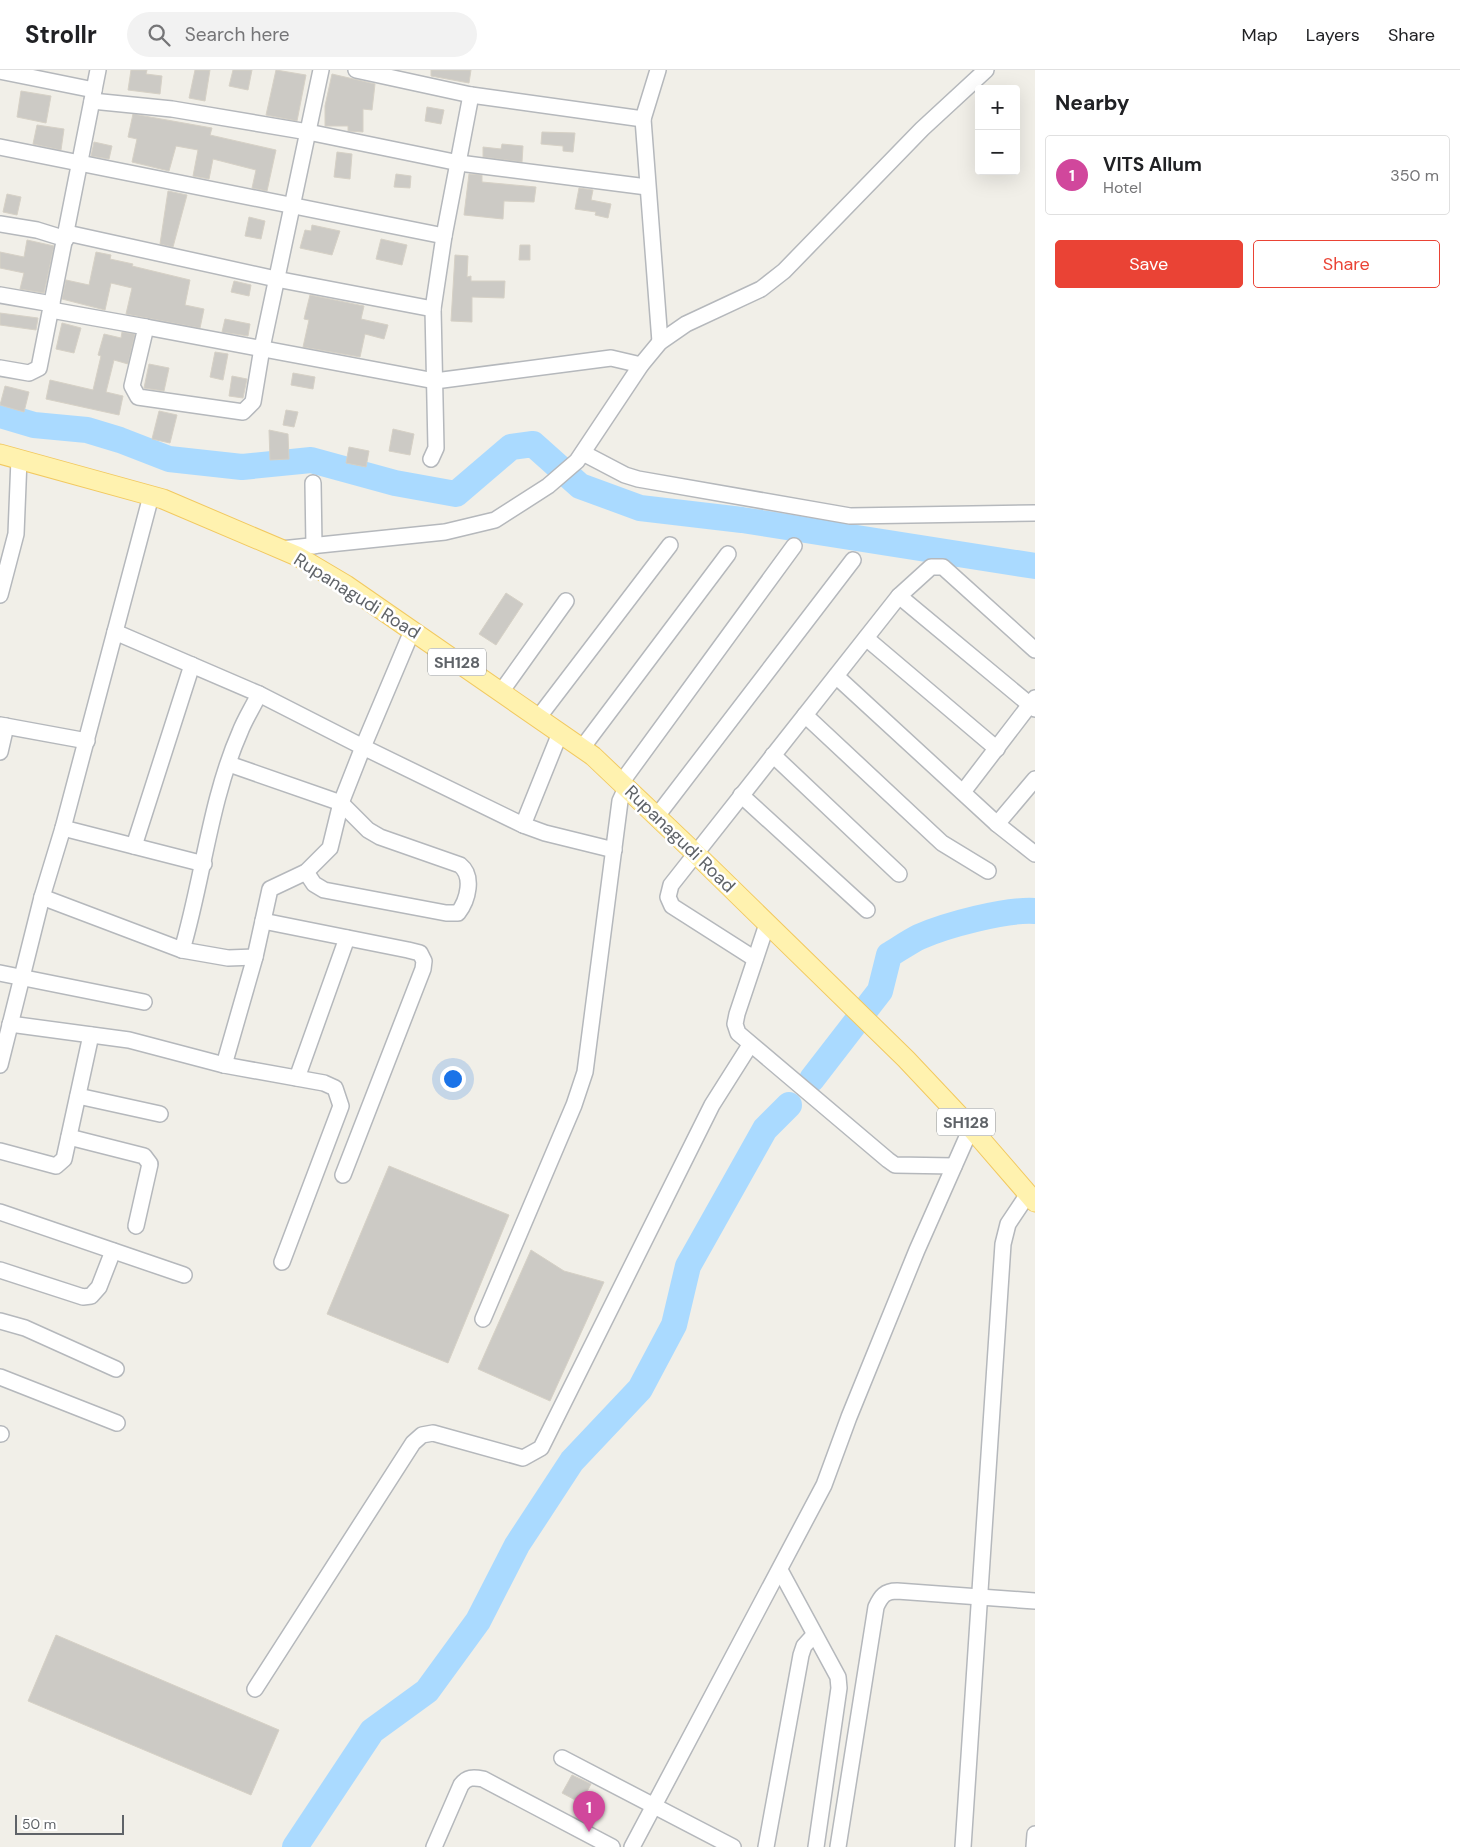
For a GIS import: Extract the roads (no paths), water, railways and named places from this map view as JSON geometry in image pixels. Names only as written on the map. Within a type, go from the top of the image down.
[{"type":"main road","name":"Rupanagudi Road","points":[[0,454],[152,496],[297,556],[346,585],[582,748],[695,853],[893,1047],[971,1128]]},
{"type":"main road","name":"SH128","points":[[971,1128],[1032,1198]]},
{"type":"street","points":[[0,70],[93,96],[308,132],[459,163],[647,186]]},
{"type":"street","points":[[0,368],[29,373],[39,368],[98,70]]},
{"type":"street","points":[[146,327],[132,386],[138,396],[243,412],[253,402],[262,348],[320,70]]},
{"type":"street","points":[[356,70],[471,95],[643,119]]},
{"type":"street","points":[[658,70],[643,119],[660,342]]},
{"type":"street","points":[[280,549],[445,532],[495,520],[548,486],[580,457],[641,364],[660,342],[686,324],[761,289],[784,271],[922,129],[986,70]]},
{"type":"street","points":[[431,459],[436,448],[433,309],[444,236],[471,95]]},
{"type":"street","points":[[0,147],[444,236]]},
{"type":"street","points":[[0,224],[433,309]]},
{"type":"street","points":[[0,295],[146,327],[435,381],[611,358],[641,364]]},
{"type":"street","points":[[580,457],[638,479],[837,515],[1035,513]]},
{"type":"street","points":[[0,595],[16,534],[20,459]]},
{"type":"street","points":[[313,483],[314,546]]},
{"type":"street","points":[[0,1062],[42,897],[63,828],[152,496]]},
{"type":"street","points":[[538,718],[670,545]]},
{"type":"street","points":[[483,1319],[574,1105],[585,1072],[620,801],[624,785],[794,546]]},
{"type":"street","points":[[582,748],[728,554]]},
{"type":"street","points":[[657,816],[853,560]]},
{"type":"street","points":[[755,959],[672,906],[668,897],[671,885],[740,795],[899,596],[931,567],[943,567],[1035,650]]},
{"type":"street","points":[[899,596],[1033,704],[963,792]]},
{"type":"street","points":[[501,692],[566,601]]},
{"type":"street","points":[[224,1065],[256,958],[270,889],[306,872],[330,848],[341,803],[412,631]]},
{"type":"street","points":[[116,632],[259,694],[523,825],[545,833],[614,850]]},
{"type":"street","points":[[866,638],[997,749]]},
{"type":"street","points":[[134,846],[192,665]]},
{"type":"street","points":[[836,676],[997,824],[1035,854]]},
{"type":"street","points":[[182,950],[229,764],[240,732],[259,694]]},
{"type":"street","points":[[805,715],[942,843],[988,871]]},
{"type":"street","points":[[0,752],[3,726],[86,742]]},
{"type":"street","points":[[523,825],[560,733]]},
{"type":"street","points":[[773,755],[899,874]]},
{"type":"street","points":[[229,764],[341,803],[368,830],[380,837],[460,865],[466,870],[469,877],[464,906],[458,914],[324,890],[314,884],[306,872]]},
{"type":"street","points":[[997,824],[1032,788]]},
{"type":"street","points":[[740,795],[866,910]]},
{"type":"street","points":[[63,828],[204,864]]},
{"type":"street","points":[[42,897],[182,950],[228,958],[256,958]]},
{"type":"street","points":[[263,921],[408,950],[420,953],[424,961],[424,968],[343,1175]]},
{"type":"street","points":[[767,924],[735,1024],[738,1033],[895,1165],[954,1166]]},
{"type":"street","points":[[297,1078],[347,938]]},
{"type":"street","points":[[0,973],[144,1002]]},
{"type":"street","points":[[10,1024],[129,1040],[224,1065],[324,1083],[335,1088],[341,1106],[282,1262]]},
{"type":"street","points":[[0,1152],[56,1166],[64,1159],[91,1035]]},
{"type":"street","points":[[255,1688],[413,1443],[422,1435],[442,1434],[523,1458],[541,1448],[712,1105],[750,1045]]},
{"type":"street","points":[[78,1096],[160,1114]]},
{"type":"street","points":[[632,1847],[824,1485],[848,1417],[971,1128]]},
{"type":"street","points":[[69,1137],[144,1156],[150,1164],[136,1226]]},
{"type":"street","points":[[963,1847],[1002,1244],[1008,1224],[1032,1198]]},
{"type":"street","points":[[0,1212],[184,1276]]},
{"type":"street","points":[[0,1270],[83,1297],[91,1296],[99,1287],[113,1251]]},
{"type":"street","points":[[0,1321],[25,1328],[116,1369]]},
{"type":"street","points":[[0,1377],[117,1423]]},
{"type":"street","points":[[780,1570],[838,1678],[839,1688],[816,1847]]},
{"type":"street","points":[[838,1847],[876,1607],[881,1596],[888,1591],[897,1591],[1035,1601]]},
{"type":"street","points":[[766,1847],[801,1655],[804,1646],[814,1635]]},
{"type":"street","points":[[562,1758],[732,1847]]},
{"type":"street","points":[[434,1847],[461,1785],[466,1779],[474,1777],[483,1779],[612,1847]]},
{"type":"street","points":[[1034,1847],[1035,1834]]},
{"type":"waterway","points":[[0,415],[34,425],[87,430],[120,440],[169,459],[242,467],[311,460],[395,483],[456,494],[511,447],[533,444],[580,486],[640,508],[742,520],[1035,566]]},
{"type":"waterway","points":[[812,1079],[880,991],[889,955],[919,937],[944,928],[993,915],[1035,911]]},
{"type":"waterway","points":[[295,1847],[372,1731],[427,1691],[478,1621],[517,1545],[572,1461],[640,1389],[674,1325],[688,1266],[765,1129],[789,1105]]},
{"type":"place","name":"VITS Allum","points":[[589,1832]]}]
